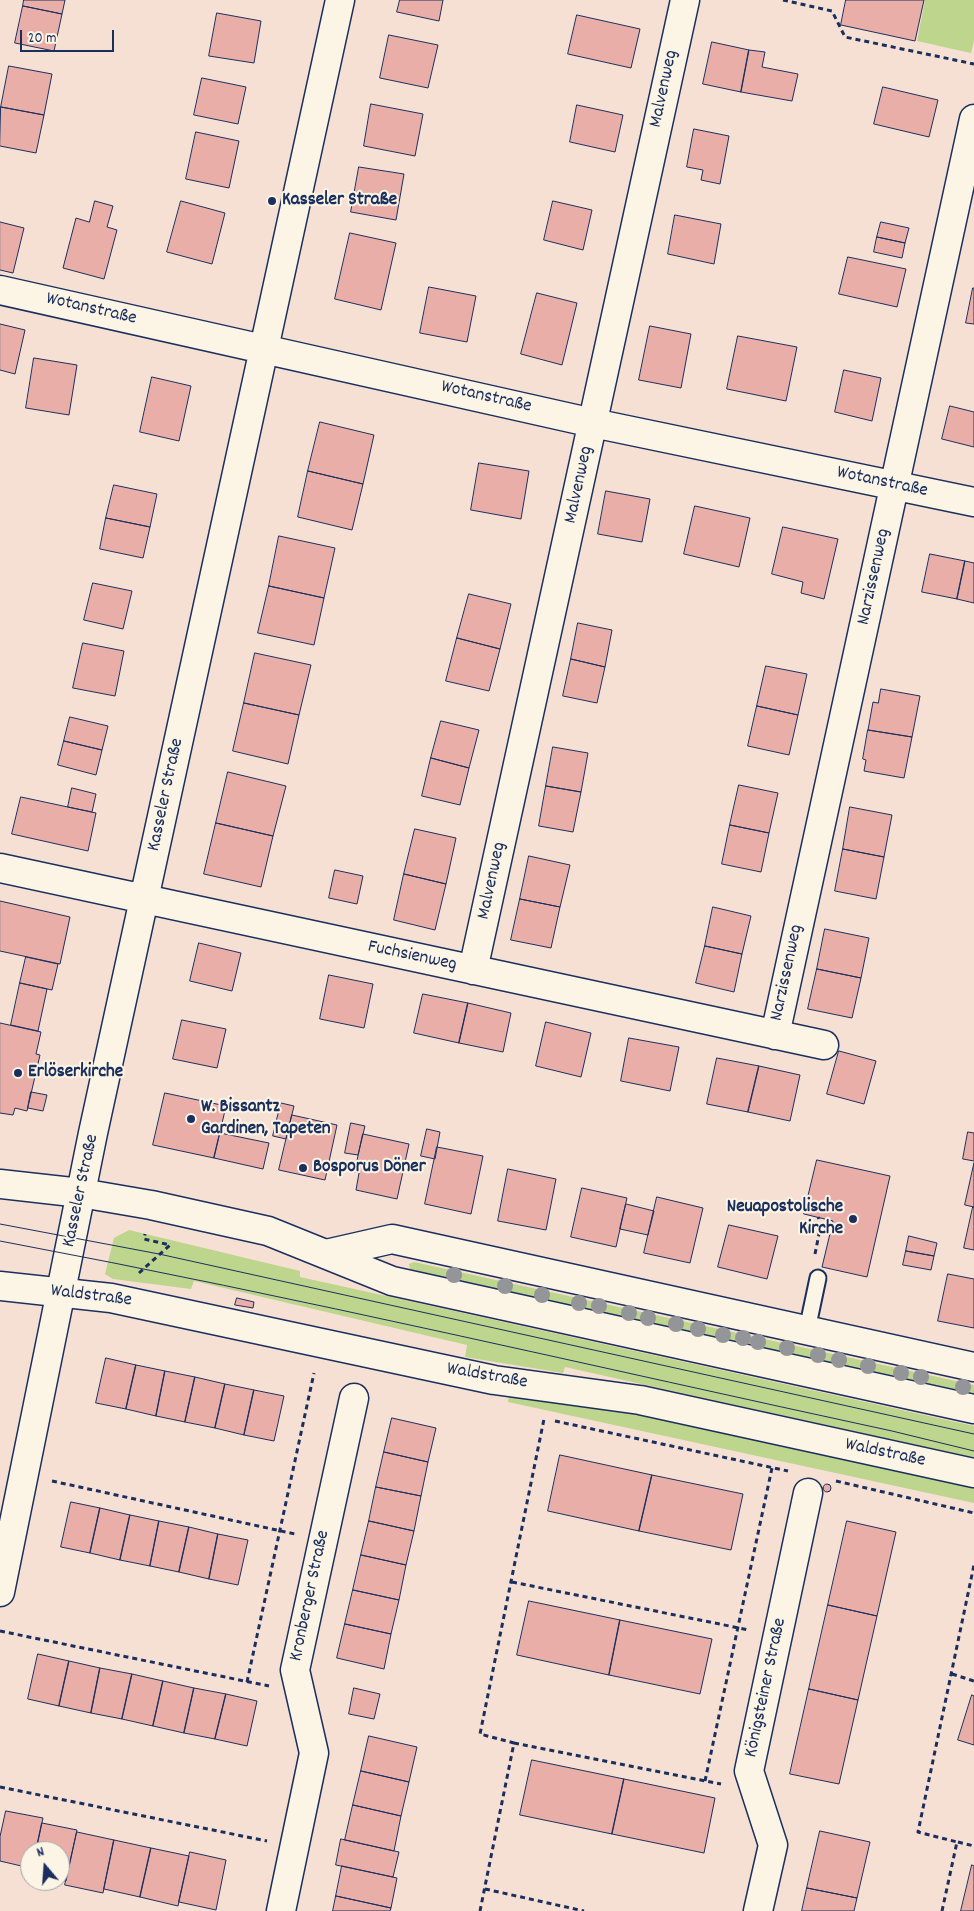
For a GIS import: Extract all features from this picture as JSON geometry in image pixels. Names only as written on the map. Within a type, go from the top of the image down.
[{"type":"street","name":"Kasseler Straße","points":[[0,1592],[81,1193],[340,0]]},
{"type":"street","name":"Malvenweg","points":[[473,970],[685,0]]},
{"type":"street","name":"Narzissenweg","points":[[775,1035],[974,119]]},
{"type":"street","name":"Wotanstraße","points":[[0,290],[593,423],[974,502]]},
{"type":"street","name":"Fuchsienweg","points":[[0,868],[824,1045]]},
{"type":"street","points":[[0,1184],[81,1193],[151,1205],[268,1231],[392,1281],[974,1409]]},
{"type":"street","points":[[326,1254],[392,1239],[974,1367]]},
{"type":"street","name":"Waldstraße","points":[[0,1286],[111,1298],[494,1380],[640,1400],[974,1473]]},
{"type":"street","name":"Kronberger Straße","points":[[280,1911],[314,1753],[295,1670],[354,1398]]},
{"type":"street","name":"Königsteiner Straße","points":[[758,1911],[773,1846],[749,1771],[778,1636],[819,1486]]},
{"type":"lane","points":[[808,1330],[818,1278]]},
{"type":"path","points":[[782,0],[832,11],[845,37],[974,64]]},
{"type":"path","points":[[138,1274],[170,1245],[144,1239],[151,1205]]},
{"type":"path","points":[[818,1217],[821,1224],[810,1277],[818,1278]]},
{"type":"path","points":[[248,1682],[315,1370]]},
{"type":"path","points":[[535,1416],[792,1472]]},
{"type":"path","points":[[544,1418],[480,1734],[514,1743],[756,1791]]},
{"type":"path","points":[[705,1781],[772,1468]]},
{"type":"path","points":[[24,1476],[323,1540]]},
{"type":"path","points":[[819,1486],[974,1513]]},
{"type":"path","points":[[974,1565],[918,1832],[974,1846]]},
{"type":"path","points":[[512,1582],[778,1636]]},
{"type":"path","points":[[0,1631],[300,1692]]},
{"type":"path","points":[[952,1674],[974,1681]]},
{"type":"path","points":[[480,1911],[514,1743]]},
{"type":"path","points":[[0,1787],[294,1846]]},
{"type":"path","points":[[942,1911],[957,1842]]},
{"type":"path","points":[[485,1888],[584,1911]]},
{"type":"green space","points":[[925,0],[974,0],[974,41],[971,53],[917,41]]},
{"type":"green space","points":[[129,1230],[300,1271],[300,1277],[974,1426],[974,1458],[565,1367],[563,1373],[465,1357],[467,1345],[194,1281],[191,1289],[113,1279],[105,1274],[114,1238]]},
{"type":"green space","points":[[414,1262],[974,1385],[974,1394],[410,1270],[409,1264]]},
{"type":"green space","points":[[509,1394],[641,1412],[974,1488],[974,1503],[508,1402]]},
{"type":"building","points":[[24,0],[65,0],[62,14],[23,6]]},
{"type":"building","points":[[400,0],[443,0],[439,21],[397,12]]},
{"type":"building","points":[[846,0],[924,0],[915,41],[841,25]]},
{"type":"building","points":[[23,6],[62,14],[54,51],[15,43]]},
{"type":"building","points":[[217,13],[261,21],[254,63],[209,56]]},
{"type":"building","points":[[577,15],[640,29],[631,68],[568,54]]},
{"type":"building","points":[[389,35],[438,45],[428,88],[380,78]]},
{"type":"building","points":[[712,42],[749,50],[741,92],[703,84]]},
{"type":"building","points":[[749,50],[765,52],[762,67],[798,74],[792,101],[741,92]]},
{"type":"building","points":[[9,66],[52,74],[44,115],[1,107]]},
{"type":"building","points":[[202,78],[246,87],[238,124],[194,115]]},
{"type":"building","points":[[883,87],[938,100],[929,137],[874,124]]},
{"type":"building","points":[[371,104],[423,114],[415,156],[364,146]]},
{"type":"building","points":[[577,105],[623,115],[615,152],[570,142]]},
{"type":"building","points":[[1,107],[44,115],[36,153],[0,146]]},
{"type":"building","points":[[694,129],[729,136],[720,184],[701,180],[703,170],[687,167]]},
{"type":"building","points":[[196,132],[239,141],[229,188],[186,179]]},
{"type":"building","points":[[359,167],[404,174],[396,220],[351,212]]},
{"type":"building","points":[[95,201],[113,206],[107,227],[117,230],[104,279],[63,268],[76,218],[89,222]]},
{"type":"building","points":[[181,201],[225,213],[212,264],[167,252]]},
{"type":"building","points":[[553,201],[592,210],[583,250],[544,240]]},
{"type":"building","points":[[675,215],[721,224],[714,264],[668,254]]},
{"type":"building","points":[[0,222],[24,228],[13,273],[0,270]]},
{"type":"building","points":[[881,222],[909,228],[905,243],[877,237]]},
{"type":"building","points":[[350,233],[396,243],[381,310],[335,299]]},
{"type":"building","points":[[877,237],[905,243],[902,258],[874,252]]},
{"type":"building","points":[[848,257],[906,269],[897,307],[839,294]]},
{"type":"building","points":[[429,287],[476,296],[467,342],[420,333]]},
{"type":"building","points":[[974,288],[974,324],[966,323]]},
{"type":"building","points":[[537,293],[577,303],[562,365],[521,354]]},
{"type":"building","points":[[0,324],[25,330],[15,374],[0,370]]},
{"type":"building","points":[[650,326],[691,334],[681,388],[639,380]]},
{"type":"building","points":[[738,336],[797,347],[786,401],[727,389]]},
{"type":"building","points":[[34,358],[77,365],[69,415],[26,408]]},
{"type":"building","points":[[844,370],[881,378],[872,421],[835,412]]},
{"type":"building","points":[[152,377],[191,386],[179,441],[140,432]]},
{"type":"building","points":[[950,406],[974,412],[974,447],[942,439]]},
{"type":"building","points":[[320,422],[374,435],[363,484],[308,471]]},
{"type":"building","points":[[479,463],[529,471],[521,519],[471,510]]},
{"type":"building","points":[[308,471],[363,484],[352,530],[298,517]]},
{"type":"building","points":[[114,485],[157,494],[150,527],[106,518]]},
{"type":"building","points":[[606,491],[650,499],[642,542],[598,534]]},
{"type":"building","points":[[695,506],[750,518],[739,567],[684,554]]},
{"type":"building","points":[[106,518],[150,527],[143,558],[100,549]]},
{"type":"building","points":[[783,527],[838,539],[824,599],[801,593],[803,582],[772,574]]},
{"type":"building","points":[[279,536],[335,548],[324,598],[269,586]]},
{"type":"building","points":[[930,554],[965,561],[957,599],[922,592]]},
{"type":"building","points":[[965,561],[974,563],[974,603],[957,599]]},
{"type":"building","points":[[93,583],[132,591],[123,629],[84,620]]},
{"type":"building","points":[[269,586],[324,598],[314,645],[258,633]]},
{"type":"building","points":[[469,594],[511,604],[500,649],[457,638]]},
{"type":"building","points":[[578,623],[612,630],[605,667],[571,659]]},
{"type":"building","points":[[457,638],[500,649],[489,691],[446,681]]},
{"type":"building","points":[[83,643],[124,651],[115,696],[73,688]]},
{"type":"building","points":[[255,653],[311,665],[299,715],[244,703]]},
{"type":"building","points":[[571,659],[605,667],[597,703],[563,696]]},
{"type":"building","points":[[766,666],[807,674],[798,715],[757,706]]},
{"type":"building","points":[[881,689],[920,696],[912,737],[868,730],[873,702],[878,703]]},
{"type":"building","points":[[244,703],[299,715],[288,764],[233,751]]},
{"type":"building","points":[[757,706],[798,715],[789,755],[748,746]]},
{"type":"building","points":[[70,717],[108,726],[102,750],[64,741]]},
{"type":"building","points":[[441,721],[479,730],[469,768],[431,758]]},
{"type":"building","points":[[868,730],[912,737],[904,778],[864,771],[866,760],[863,759]]},
{"type":"building","points":[[64,741],[102,750],[96,775],[58,765]]},
{"type":"building","points":[[553,747],[588,753],[581,792],[546,786]]},
{"type":"building","points":[[431,758],[469,768],[460,805],[422,796]]},
{"type":"building","points":[[228,772],[286,786],[273,836],[216,823]]},
{"type":"building","points":[[739,785],[778,793],[769,833],[730,825]]},
{"type":"building","points":[[546,786],[581,792],[573,832],[539,826]]},
{"type":"building","points":[[72,788],[96,794],[92,812],[68,807]]},
{"type":"building","points":[[21,797],[96,813],[88,851],[12,834]]},
{"type":"building","points":[[850,807],[892,815],[884,857],[843,849]]},
{"type":"building","points":[[216,823],[273,836],[261,887],[204,874]]},
{"type":"building","points":[[730,825],[769,833],[761,872],[722,864]]},
{"type":"building","points":[[415,829],[456,838],[446,884],[404,874]]},
{"type":"building","points":[[843,849],[884,857],[876,899],[835,891]]},
{"type":"building","points":[[529,856],[570,865],[560,907],[520,899]]},
{"type":"building","points":[[335,870],[363,876],[357,904],[329,898]]},
{"type":"building","points":[[404,874],[446,884],[435,930],[394,920]]},
{"type":"building","points":[[520,899],[560,907],[551,948],[511,940]]},
{"type":"building","points":[[0,901],[70,917],[60,964],[0,951]]},
{"type":"building","points":[[713,907],[751,916],[742,954],[705,946]]},
{"type":"building","points":[[825,929],[869,938],[861,978],[817,969]]},
{"type":"building","points":[[199,943],[241,953],[232,991],[190,981]]},
{"type":"building","points":[[705,946],[742,954],[734,992],[696,983]]},
{"type":"building","points":[[26,957],[58,964],[52,990],[20,983]]},
{"type":"building","points":[[817,969],[861,978],[852,1018],[808,1009]]},
{"type":"building","points":[[329,975],[373,984],[364,1028],[320,1019]]},
{"type":"building","points":[[20,983],[47,989],[38,1031],[11,1025]]},
{"type":"building","points":[[423,994],[468,1003],[459,1043],[414,1033]]},
{"type":"building","points":[[468,1003],[511,1013],[503,1052],[459,1043]]},
{"type":"building","points":[[182,1020],[226,1029],[217,1068],[173,1059]]},
{"type":"building","points":[[546,1022],[591,1033],[581,1077],[536,1066]]},
{"type":"building","name":"Erlöserkirche","points":[[0,1023],[41,1032],[36,1054],[40,1055],[27,1111],[15,1108],[13,1115],[0,1113]]},
{"type":"building","points":[[629,1038],[679,1047],[670,1091],[621,1081]]},
{"type":"building","points":[[839,1051],[876,1061],[864,1104],[827,1094]]},
{"type":"building","points":[[717,1058],[759,1066],[748,1112],[707,1104]]},
{"type":"building","points":[[759,1066],[800,1075],[790,1121],[748,1112]]},
{"type":"building","points":[[31,1092],[47,1095],[43,1111],[28,1108]]},
{"type":"building","name":"W. Bissantz Gardinen, Tapeten","points":[[165,1093],[226,1106],[214,1158],[153,1145]]},
{"type":"building","points":[[281,1103],[294,1106],[286,1139],[273,1136]]},
{"type":"building","points":[[292,1115],[337,1125],[325,1180],[279,1170]]},
{"type":"building","points":[[351,1123],[365,1126],[358,1155],[345,1153]]},
{"type":"building","points":[[427,1129],[440,1132],[435,1159],[421,1156]]},
{"type":"building","points":[[968,1132],[974,1133],[974,1161],[963,1159]]},
{"type":"building","points":[[220,1133],[269,1143],[263,1169],[214,1158]]},
{"type":"building","points":[[363,1134],[409,1144],[397,1199],[356,1190],[359,1173],[355,1172]]},
{"type":"building","points":[[437,1147],[483,1156],[471,1214],[425,1204]]},
{"type":"building","name":"Neuapostolische Kirche","points":[[817,1160],[890,1176],[867,1277],[822,1267],[833,1221],[804,1214]]},
{"type":"building","points":[[974,1163],[974,1207],[965,1205]]},
{"type":"building","points":[[508,1169],[556,1179],[546,1230],[498,1221]]},
{"type":"building","points":[[582,1188],[627,1198],[616,1247],[571,1237]]},
{"type":"building","points":[[657,1197],[703,1208],[690,1263],[644,1253]]},
{"type":"building","points":[[626,1204],[654,1211],[648,1235],[620,1229]]},
{"type":"building","points":[[974,1207],[974,1250],[964,1248]]},
{"type":"building","points":[[729,1225],[778,1236],[767,1279],[718,1267]]},
{"type":"building","points":[[909,1236],[937,1243],[934,1256],[906,1251]]},
{"type":"building","points":[[906,1251],[934,1256],[931,1270],[903,1265]]},
{"type":"building","points":[[948,1274],[974,1279],[974,1328],[938,1321]]},
{"type":"building","points":[[237,1298],[254,1302],[253,1308],[235,1305]]},
{"type":"building","points":[[106,1358],[136,1365],[126,1409],[96,1403]]},
{"type":"building","points":[[136,1365],[165,1371],[156,1416],[126,1409]]},
{"type":"building","points":[[165,1371],[195,1377],[185,1422],[156,1416]]},
{"type":"building","points":[[195,1377],[225,1384],[215,1428],[185,1422]]},
{"type":"building","points":[[225,1384],[254,1390],[244,1435],[215,1428]]},
{"type":"building","points":[[254,1390],[284,1396],[274,1441],[244,1435]]},
{"type":"building","points":[[392,1418],[436,1428],[428,1462],[384,1452]]},
{"type":"building","points":[[384,1452],[428,1462],[421,1496],[376,1487]]},
{"type":"building","points":[[560,1455],[652,1475],[639,1531],[548,1511]]},
{"type":"building","points":[[652,1475],[743,1494],[731,1550],[639,1531]]},
{"type":"building","points":[[827,1484],[831,1488],[827,1492],[823,1488]]},
{"type":"building","points":[[376,1487],[421,1496],[414,1531],[369,1521]]},
{"type":"building","points":[[71,1502],[100,1508],[90,1553],[61,1547]]},
{"type":"building","points":[[100,1508],[130,1515],[120,1560],[90,1553]]},
{"type":"building","points":[[130,1515],[159,1521],[150,1566],[120,1560]]},
{"type":"building","points":[[159,1521],[189,1527],[179,1572],[150,1566]]},
{"type":"building","points":[[369,1521],[414,1531],[406,1565],[361,1555]]},
{"type":"building","points":[[847,1521],[896,1532],[877,1616],[828,1605]]},
{"type":"building","points":[[189,1527],[218,1534],[209,1579],[179,1572]]},
{"type":"building","points":[[218,1534],[248,1540],[238,1585],[209,1579]]},
{"type":"building","points":[[361,1555],[406,1565],[399,1600],[353,1590]]},
{"type":"building","points":[[353,1590],[399,1600],[391,1634],[345,1624]]},
{"type":"building","points":[[529,1601],[620,1620],[609,1675],[517,1655]]},
{"type":"building","points":[[828,1605],[877,1616],[858,1700],[809,1689]]},
{"type":"building","points":[[620,1620],[712,1639],[700,1694],[609,1675]]},
{"type":"building","points":[[345,1624],[391,1634],[384,1669],[337,1658]]},
{"type":"building","points":[[38,1654],[69,1661],[59,1706],[28,1699]]},
{"type":"building","points":[[69,1661],[100,1668],[91,1713],[59,1706]]},
{"type":"building","points":[[100,1668],[132,1674],[122,1719],[91,1713]]},
{"type":"building","points":[[132,1674],[163,1681],[153,1726],[122,1719]]},
{"type":"building","points":[[163,1681],[194,1688],[184,1733],[153,1726]]},
{"type":"building","points":[[194,1688],[226,1694],[215,1739],[184,1733]]},
{"type":"building","points":[[354,1688],[380,1694],[374,1719],[349,1714]]},
{"type":"building","points":[[809,1689],[858,1700],[839,1784],[790,1774]]},
{"type":"building","points":[[226,1694],[257,1701],[247,1746],[215,1739]]},
{"type":"building","points":[[972,1695],[974,1696],[974,1745],[958,1740]]},
{"type":"building","points":[[369,1736],[417,1747],[409,1782],[361,1771]]},
{"type":"building","points":[[532,1760],[624,1779],[612,1834],[520,1815]]},
{"type":"building","points":[[361,1771],[409,1782],[401,1816],[353,1805]]},
{"type":"building","points":[[624,1779],[715,1798],[704,1853],[612,1834]]},
{"type":"building","points":[[353,1805],[401,1816],[394,1851],[345,1840]]},
{"type":"building","points":[[6,1811],[43,1818],[38,1841],[20,1841],[20,1866],[0,1861],[0,1837]]},
{"type":"building","points":[[42,1823],[77,1830],[70,1862],[70,1841],[38,1841]]},
{"type":"building","points":[[820,1831],[870,1842],[857,1898],[807,1888]]},
{"type":"building","points":[[77,1832],[114,1840],[103,1893],[70,1886],[70,1863]]},
{"type":"building","points":[[341,1839],[399,1852],[393,1877],[336,1865]]},
{"type":"building","points":[[114,1840],[151,1848],[140,1897],[104,1889]]},
{"type":"building","points":[[151,1848],[189,1856],[178,1906],[140,1897]]},
{"type":"building","points":[[190,1852],[226,1860],[216,1910],[179,1902]]},
{"type":"building","points":[[972,1865],[974,1866],[974,1911],[961,1911]]},
{"type":"building","points":[[342,1866],[397,1878],[391,1908],[336,1896]]},
{"type":"building","points":[[807,1888],[857,1898],[854,1911],[802,1911]]},
{"type":"building","points":[[336,1896],[391,1908],[390,1911],[333,1911]]},
{"type":"tram line","points":[[0,1224],[159,1254],[974,1434]]},
{"type":"tram line","points":[[0,1241],[224,1285],[892,1431],[974,1451]]},
{"type":"place","name":"Kasseler Straße","points":[[272,201]]},
{"type":"place","name":"Erlöserkirche","points":[[18,1073]]},
{"type":"place","name":"W. Bissantz Gardinen, Tapeten","points":[[191,1119]]},
{"type":"place","name":"Bosporus Döner","points":[[303,1168]]},
{"type":"place","name":"Neuapostolische Kirche","points":[[853,1219]]}]
